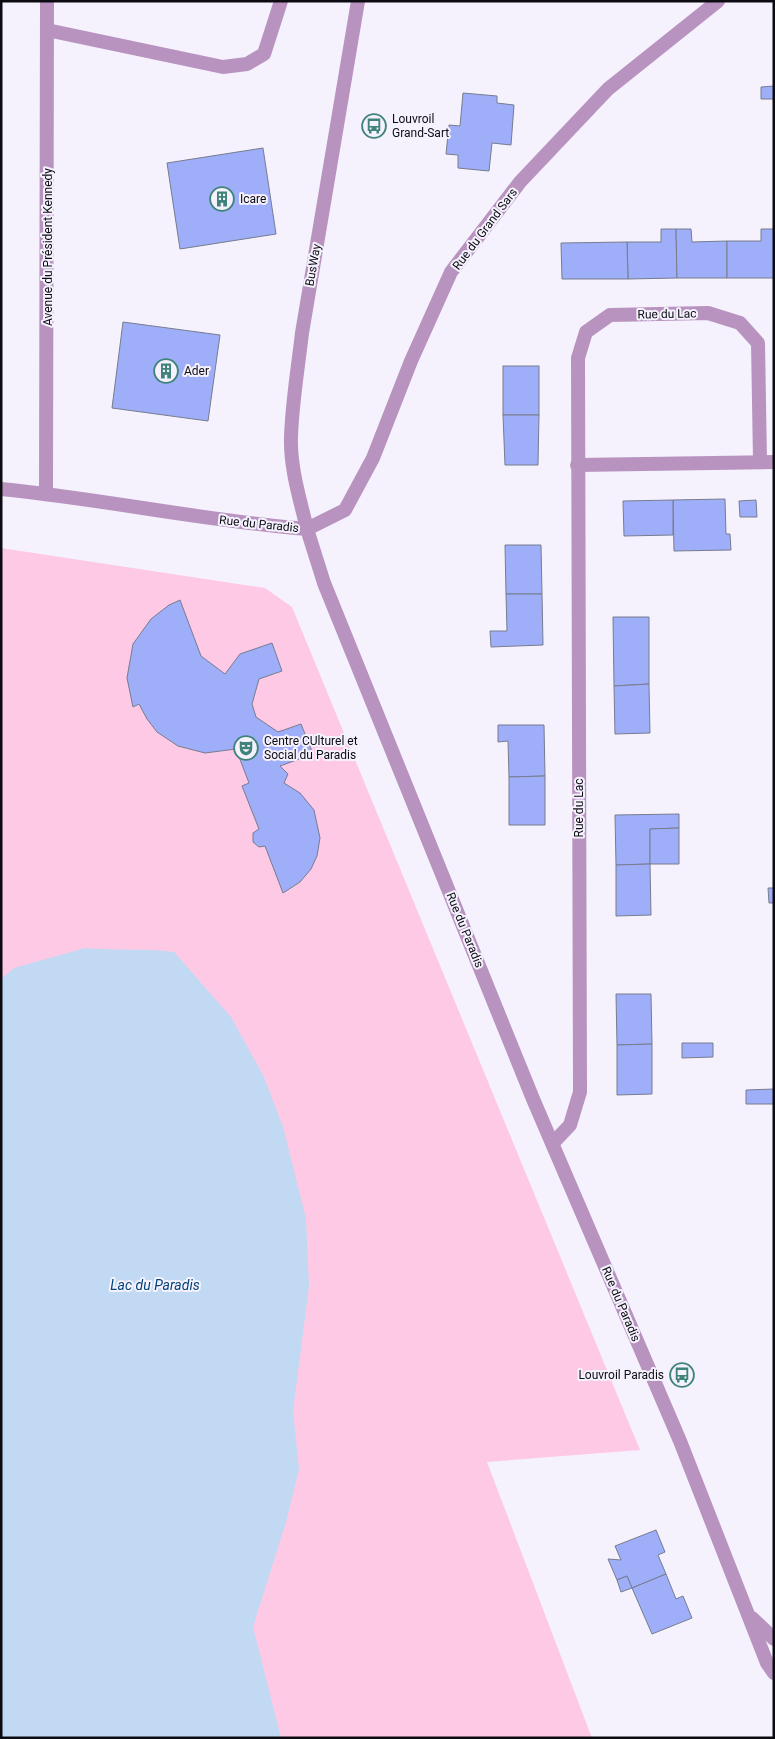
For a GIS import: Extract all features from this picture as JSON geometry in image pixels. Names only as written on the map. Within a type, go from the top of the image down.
[{"type":"street","name":"Avenue du Président Kennedy","points":[[46,493],[47,1]]},
{"type":"street","points":[[47,30],[222,67],[247,64],[264,54],[281,1]]},
{"type":"street","name":"BusWay","points":[[307,529],[297,487],[291,439],[302,333],[358,1]]},
{"type":"street","name":"Rue du Grand Sars","points":[[307,529],[345,510],[373,458],[411,361],[451,272],[520,182],[608,89],[718,1]]},
{"type":"street","name":"Rue du Lac","points":[[554,1142],[570,1125],[580,1092],[577,465],[578,358],[586,332],[610,315],[708,313],[740,323],[758,343],[767,461],[577,465]]},
{"type":"street","name":"Rue du Paradis","points":[[1,489],[46,493],[240,524],[307,529],[324,583],[534,1099],[684,1450],[748,1614],[774,1673]]},
{"type":"street","name":"Rue du Paradis","points":[[748,1614],[774,1639]]},
{"type":"shaded area","points":[[1,548],[265,588],[292,607],[640,1450],[487,1462],[592,1738],[1,1738]]},
{"type":"water","name":"Lac du Paradis","points":[[85,948],[174,952],[231,1017],[264,1077],[283,1127],[306,1219],[309,1286],[293,1411],[299,1469],[286,1522],[253,1627],[281,1738],[1,1738],[1,979],[14,968]]},
{"type":"building","points":[[774,86],[774,99],[761,99],[761,87]]},
{"type":"building","points":[[463,93],[497,96],[497,103],[514,105],[511,145],[492,143],[489,171],[458,168],[458,155],[446,154],[449,125],[460,126]]},
{"type":"building","name":"Icare","points":[[263,148],[276,234],[180,249],[167,163]]},
{"type":"building","points":[[661,229],[676,229],[677,278],[628,279],[627,242],[661,242]]},
{"type":"building","points":[[676,229],[691,229],[692,242],[727,241],[727,278],[677,278]]},
{"type":"building","points":[[761,229],[774,229],[774,278],[727,278],[727,241],[761,241]]},
{"type":"building","points":[[627,242],[628,279],[562,279],[561,243]]},
{"type":"building","name":"Ader","points":[[123,322],[220,335],[208,421],[112,408]]},
{"type":"building","points":[[503,366],[539,366],[539,415],[503,415]]},
{"type":"building","points":[[503,415],[539,415],[538,465],[505,465]]},
{"type":"building","points":[[725,499],[726,534],[730,534],[731,550],[674,551],[673,500]]},
{"type":"building","points":[[673,500],[673,535],[624,536],[623,501]]},
{"type":"building","points":[[756,500],[757,517],[740,517],[739,501]]},
{"type":"building","points":[[505,545],[541,545],[542,594],[506,594]]},
{"type":"building","points":[[506,594],[542,594],[543,645],[491,647],[490,631],[507,631]]},
{"type":"building","name":"Centre CUlturel et Social du Paradis","points":[[180,600],[201,656],[225,674],[240,654],[272,643],[282,671],[259,679],[252,704],[256,717],[278,732],[301,724],[313,754],[280,766],[288,774],[284,783],[300,793],[314,810],[320,838],[317,856],[311,869],[300,882],[283,893],[265,846],[259,847],[253,842],[253,833],[259,829],[242,786],[249,783],[236,749],[205,753],[178,746],[157,732],[139,704],[133,707],[127,678],[133,644],[151,619],[169,605]]},
{"type":"building","points":[[613,617],[649,617],[649,684],[614,686]]},
{"type":"building","points":[[649,684],[650,733],[615,734],[614,686]]},
{"type":"building","points":[[498,725],[544,725],[545,776],[509,777],[508,741],[498,742]]},
{"type":"building","points":[[545,776],[545,825],[509,825],[509,777]]},
{"type":"building","points":[[679,814],[679,828],[650,829],[650,864],[616,865],[615,815]]},
{"type":"building","points":[[679,828],[679,864],[650,864],[650,829]]},
{"type":"building","points":[[650,864],[651,915],[616,916],[616,865]]},
{"type":"building","points":[[768,888],[774,888],[774,903],[769,903]]},
{"type":"building","points":[[616,994],[651,994],[652,1044],[617,1045]]},
{"type":"building","points":[[682,1043],[713,1043],[713,1057],[682,1058]]},
{"type":"building","points":[[652,1044],[652,1094],[617,1095],[617,1045]]},
{"type":"building","points":[[774,1089],[774,1104],[746,1104],[746,1090]]},
{"type":"building","points":[[656,1530],[665,1552],[658,1555],[666,1574],[632,1588],[627,1576],[617,1580],[608,1559],[621,1560],[615,1546]]},
{"type":"building","points":[[666,1574],[676,1599],[683,1596],[692,1618],[652,1634],[632,1588]]},
{"type":"building","points":[[627,1576],[632,1588],[621,1592],[617,1580]]},
{"type":"place","name":"Louvroil Grand-Sart","points":[[374,126]]},
{"type":"place","name":"Icare","points":[[222,199]]},
{"type":"place","name":"Ader","points":[[166,371]]},
{"type":"place","name":"Centre CUlturel et Social du Paradis","points":[[246,748]]},
{"type":"place","name":"Louvroil Paradis","points":[[682,1375]]}]
